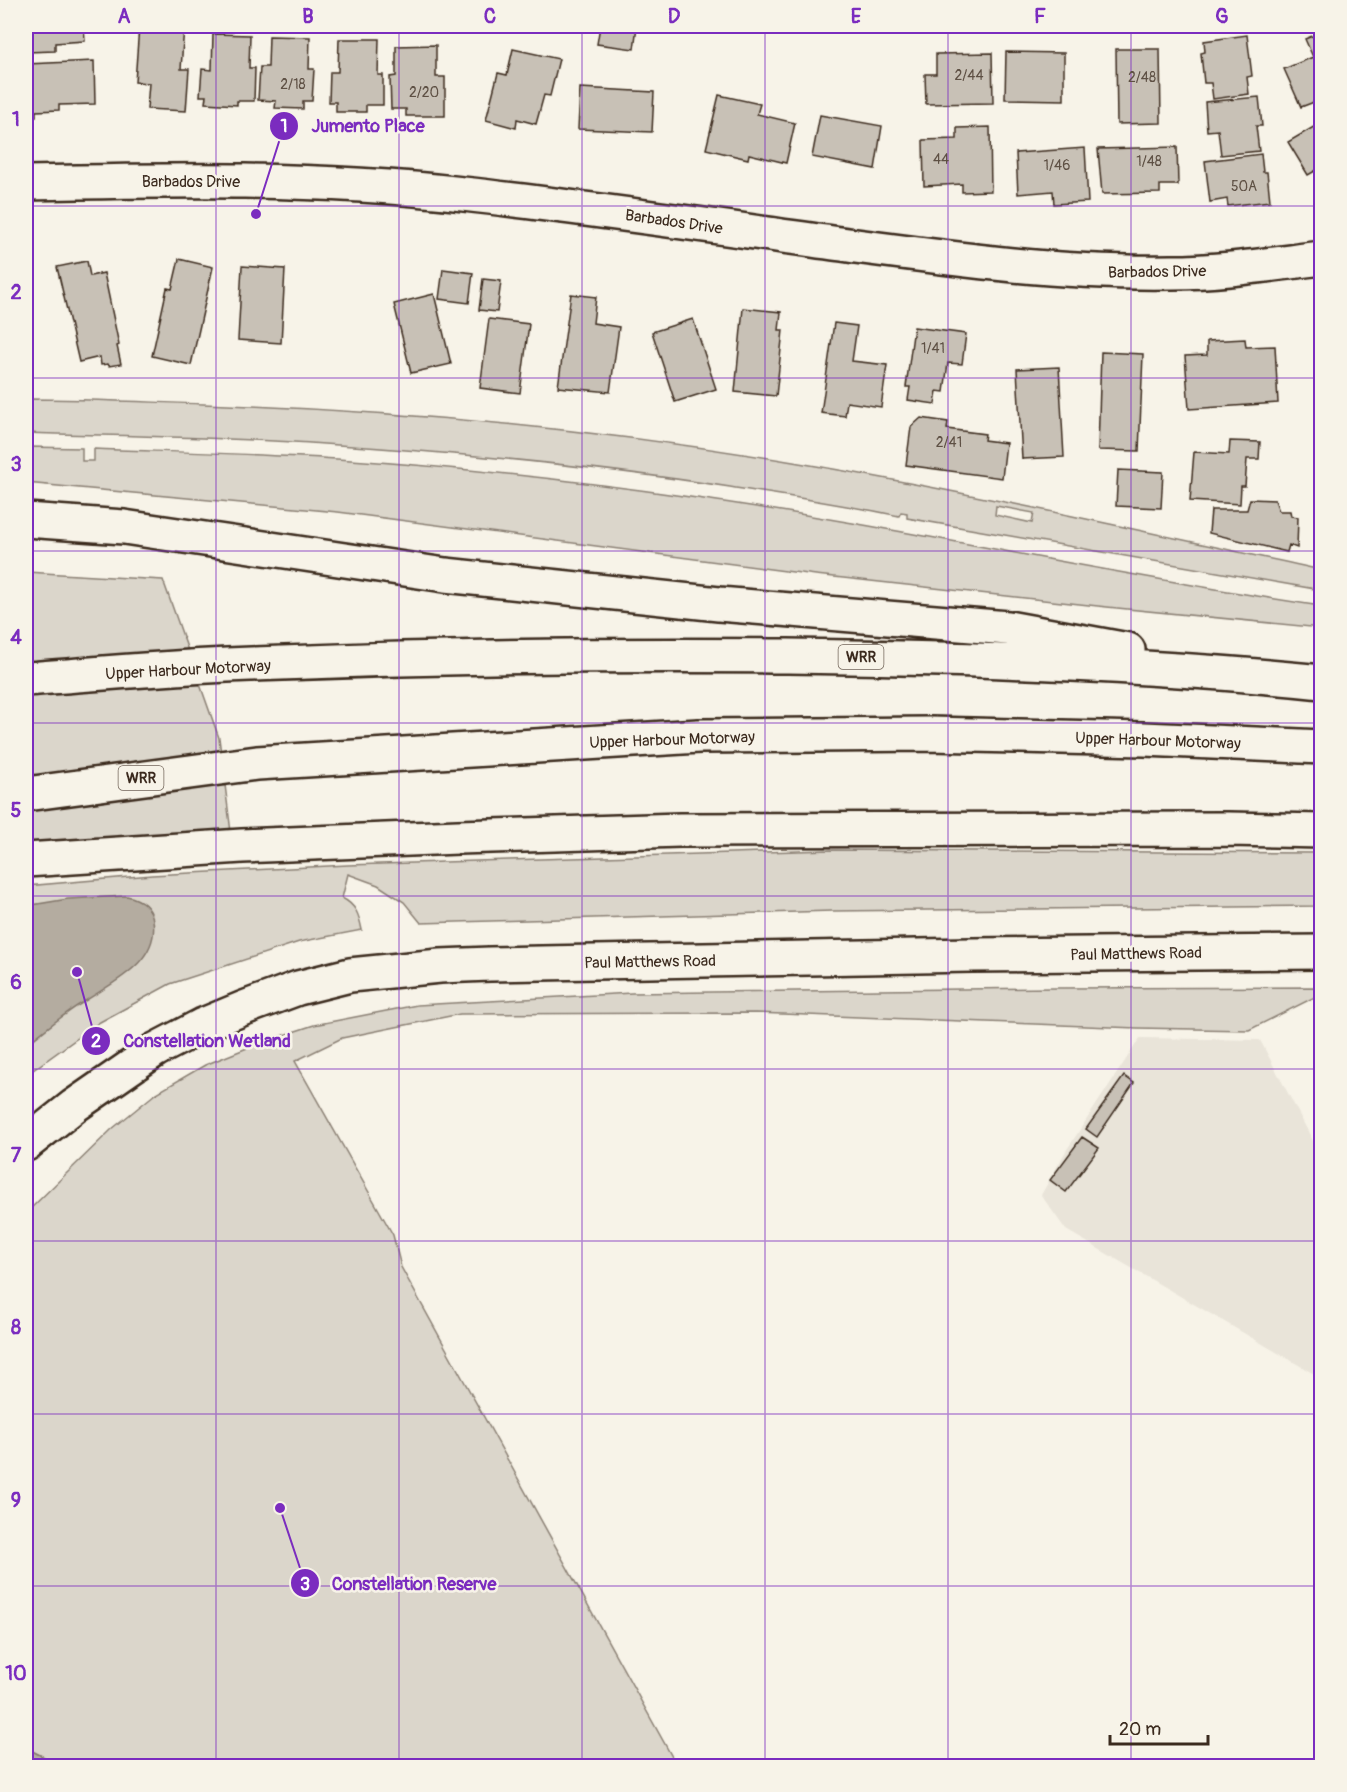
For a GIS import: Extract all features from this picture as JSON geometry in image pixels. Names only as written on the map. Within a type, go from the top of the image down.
[{"type":"main road","name":"Barbados Drive","points":[[26,183],[211,180],[367,185],[459,193],[927,256],[1095,272],[1176,272],[1259,266],[1322,258]]},
{"type":"main road","points":[[26,520],[124,527],[446,575],[719,604],[1008,628],[1266,676]]},
{"type":"main road","name":"Upper Harbour Motorway","points":[[26,679],[225,665],[628,654],[1023,661],[1266,676],[1322,682]]},
{"type":"main road","name":"Upper Harbour Motorway","points":[[26,794],[257,763],[699,736],[930,734],[1144,739],[1322,747]]},
{"type":"main road","points":[[26,860],[242,846],[680,830],[1228,829],[1322,831]]},
{"type":"main road","name":"Paul Matthews Road","points":[[26,1144],[125,1069],[203,1024],[298,988],[350,975],[440,966],[490,964],[972,955],[1322,952]]},
{"type":"shaded area","points":[[26,399],[351,411],[572,431],[793,462],[1058,513],[1321,570],[1321,590],[907,518],[907,513],[901,512],[899,516],[680,479],[528,461],[287,442],[26,433]],"holes":[[[996,506],[1034,513],[1032,523],[995,515]]]},
{"type":"shaded area","points":[[26,447],[82,448],[82,461],[94,461],[94,449],[381,462],[646,491],[848,522],[1163,580],[1321,606],[1321,628],[816,575],[338,512],[26,483]]},
{"type":"shaded area","points":[[26,572],[163,580],[219,738],[231,832],[26,847]]},
{"type":"shaded area","points":[[831,850],[1321,853],[1321,906],[832,911],[421,923],[404,902],[378,885],[348,874],[342,898],[356,911],[362,930],[299,942],[170,984],[100,1022],[26,1075],[26,886],[152,875],[348,865]]},
{"type":"shaded area","points":[[127,896],[144,904],[152,915],[153,935],[149,948],[141,960],[119,979],[67,1013],[26,1045],[26,906],[68,899]]},
{"type":"shaded area","points":[[1321,987],[1321,994],[1249,1030],[1137,1028],[756,1013],[460,1014],[342,1038],[295,1061],[393,1235],[401,1267],[677,1766],[47,1766],[44,1757],[26,1748],[26,1213],[112,1129],[155,1094],[205,1065],[262,1042],[314,1025],[417,1005],[632,993]]},
{"type":"shaded area","points":[[1140,1038],[1260,1040],[1321,1156],[1321,1378],[1066,1230],[1041,1195],[1066,1151]]},
{"type":"shaded area","points":[[26,1748],[44,1757],[47,1766],[26,1766]]},
{"type":"building","points":[[26,26],[84,26],[85,41],[55,43],[55,51],[26,52]]},
{"type":"building","points":[[139,26],[184,26],[181,69],[189,69],[186,111],[147,109],[149,83],[135,82]]},
{"type":"building","points":[[600,26],[637,26],[634,49],[597,44]]},
{"type":"building","points":[[1027,26],[1056,26],[1055,30],[1027,29]]},
{"type":"building","points":[[1322,32],[1322,99],[1301,107],[1284,69],[1313,57],[1305,39]]},
{"type":"building","points":[[213,34],[250,35],[249,68],[255,68],[254,101],[237,101],[237,105],[205,103],[206,96],[200,96],[202,69],[212,70]]},
{"type":"building","points":[[1247,35],[1252,76],[1247,77],[1249,94],[1213,99],[1211,83],[1204,83],[1201,53],[1205,52],[1204,41]]},
{"type":"building","points":[[269,36],[310,37],[309,69],[314,69],[312,101],[303,101],[303,109],[275,108],[276,101],[258,100],[260,67],[268,67]]},
{"type":"building","points":[[339,39],[379,39],[378,75],[383,75],[383,105],[366,105],[366,112],[336,112],[336,102],[329,102],[330,72],[338,72]]},
{"type":"building","points":[[436,45],[436,77],[445,77],[445,116],[406,116],[406,109],[391,109],[390,77],[396,76],[396,46]]},
{"type":"building","points":[[513,49],[559,59],[550,96],[544,95],[536,124],[517,119],[516,128],[486,120],[498,73],[507,75]]},
{"type":"building","points":[[1116,49],[1160,49],[1161,123],[1117,124]]},
{"type":"building","points":[[1006,52],[1064,53],[1064,100],[1005,99]]},
{"type":"building","points":[[992,53],[993,103],[926,104],[925,74],[936,74],[936,54]]},
{"type":"building","points":[[94,61],[95,104],[59,105],[59,110],[36,111],[36,117],[26,118],[26,64]]},
{"type":"building","points":[[580,88],[654,92],[652,132],[578,129]]},
{"type":"building","points":[[719,95],[760,104],[757,114],[795,123],[786,163],[749,154],[748,159],[706,149]]},
{"type":"building","points":[[1259,97],[1262,126],[1256,126],[1259,151],[1221,155],[1218,130],[1207,131],[1205,102]]},
{"type":"building","points":[[820,115],[882,126],[875,169],[812,157]]},
{"type":"building","points":[[1322,122],[1322,167],[1308,175],[1288,142]]},
{"type":"building","points":[[990,127],[991,191],[962,192],[962,184],[924,186],[923,140],[957,139],[957,128]]},
{"type":"building","points":[[1177,147],[1178,185],[1160,185],[1160,193],[1102,194],[1098,149]]},
{"type":"building","points":[[1085,148],[1088,202],[1054,204],[1053,191],[1018,194],[1016,153]]},
{"type":"building","points":[[1261,154],[1263,172],[1267,172],[1270,201],[1228,206],[1227,199],[1210,202],[1205,161]]},
{"type":"building","points":[[179,259],[213,267],[191,365],[152,356],[167,288],[172,289]]},
{"type":"building","points":[[87,261],[90,276],[104,273],[121,364],[101,365],[100,357],[79,362],[57,267]]},
{"type":"building","points":[[242,266],[285,269],[281,343],[238,340]]},
{"type":"building","points":[[443,269],[473,273],[469,303],[439,299]]},
{"type":"building","points":[[483,279],[501,281],[497,312],[479,310]]},
{"type":"building","points":[[434,294],[451,364],[411,373],[394,304]]},
{"type":"building","points":[[571,294],[596,297],[593,323],[619,327],[610,392],[558,387]]},
{"type":"building","points":[[743,308],[781,312],[779,330],[783,330],[776,396],[735,392]]},
{"type":"building","points":[[489,319],[529,324],[520,393],[480,388]]},
{"type":"building","points":[[693,319],[716,389],[675,402],[652,332]]},
{"type":"building","points":[[834,323],[857,326],[852,361],[887,365],[881,407],[847,402],[845,416],[821,413]]},
{"type":"building","points":[[914,327],[966,334],[962,364],[948,363],[944,392],[937,391],[935,404],[908,400],[910,387],[906,387]]},
{"type":"building","points":[[1245,339],[1246,347],[1275,346],[1278,403],[1189,409],[1185,356],[1207,355],[1207,341]]},
{"type":"building","points":[[1101,352],[1143,354],[1139,451],[1098,450]]},
{"type":"building","points":[[1059,367],[1064,457],[1022,459],[1017,369]]},
{"type":"building","points":[[921,418],[948,422],[947,429],[985,434],[984,440],[1006,443],[1002,478],[906,465],[911,427]]},
{"type":"building","points":[[1230,441],[1260,442],[1259,459],[1247,459],[1245,486],[1241,486],[1240,504],[1190,501],[1194,452],[1229,454]]},
{"type":"building","points":[[1118,470],[1163,472],[1161,508],[1116,506]]},
{"type":"building","points":[[1250,499],[1275,500],[1279,511],[1290,511],[1291,516],[1298,517],[1297,548],[1289,545],[1287,552],[1209,533],[1211,510],[1247,510]]},
{"type":"building","points":[[1124,1076],[1134,1083],[1097,1137],[1086,1129]]},
{"type":"building","points":[[1082,1137],[1099,1148],[1066,1192],[1050,1180]]},
{"type":"place","name":"Jumento Place","points":[[256,214]]},
{"type":"place","name":"Constellation Wetland","points":[[77,972]]},
{"type":"place","name":"Constellation Reserve","points":[[280,1508]]}]
